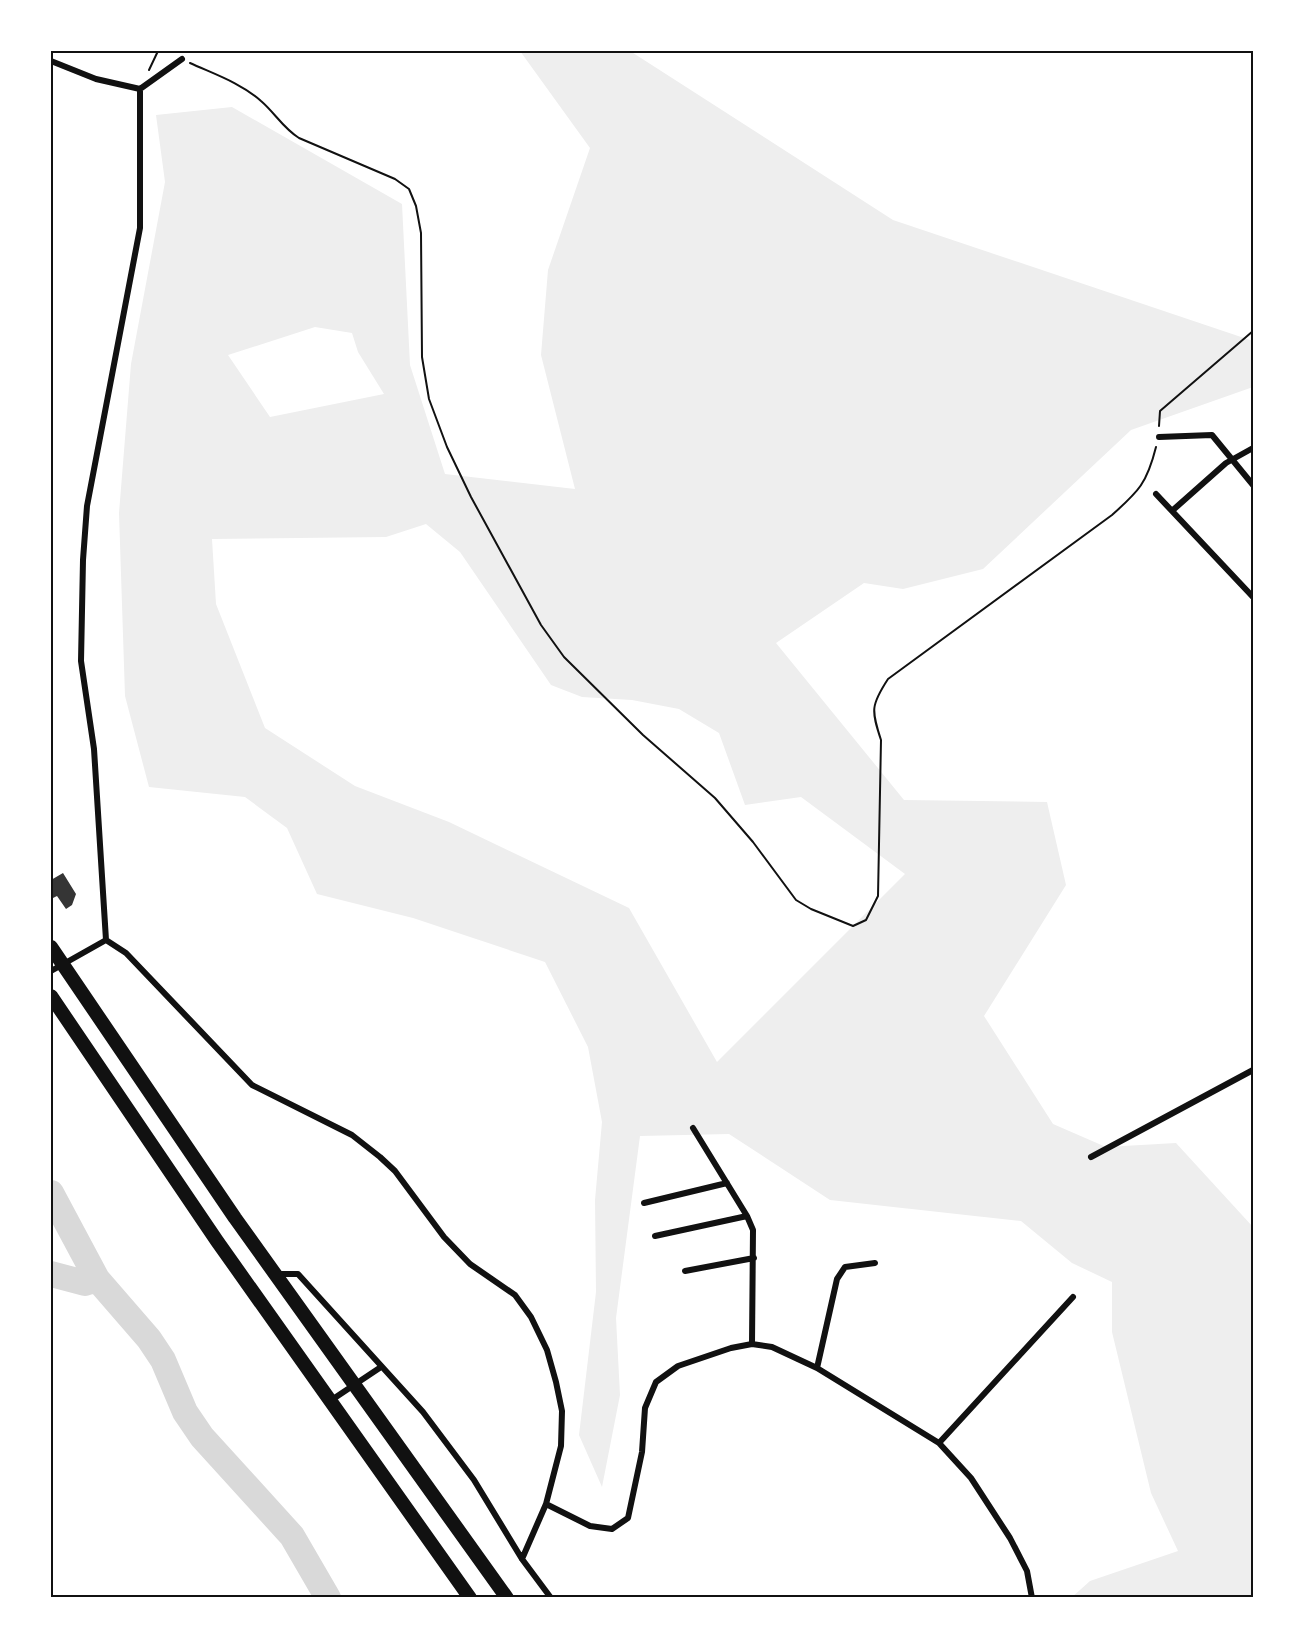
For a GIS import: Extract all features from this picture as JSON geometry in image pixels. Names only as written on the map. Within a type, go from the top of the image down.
[{"type":"highway","points":[[51,947],[57,968],[353,1386],[507,1598]]},
{"type":"highway","points":[[51,996],[330,1401],[470,1598]]},
{"type":"street","points":[[51,61],[96,80],[140,89],[182,59]]},
{"type":"street","points":[[106,940],[94,749],[81,662],[83,560],[87,506],[140,228],[140,89]]},
{"type":"street","points":[[1159,437],[1212,435],[1253,485]]},
{"type":"street","points":[[1173,510],[1232,460],[1253,448]]},
{"type":"street","points":[[1156,494],[1253,597]]},
{"type":"street","points":[[57,968],[106,940]]},
{"type":"street","points":[[106,940],[126,953],[252,1085],[352,1135],[380,1157],[395,1171],[444,1237],[470,1264],[515,1295],[531,1317],[548,1350],[562,1411],[561,1446],[546,1504],[522,1559]]},
{"type":"street","points":[[1091,1158],[1253,1070]]},
{"type":"street","points":[[693,1128],[747,1216],[753,1230],[752,1344]]},
{"type":"street","points":[[644,1203],[727,1183]]},
{"type":"street","points":[[655,1236],[747,1216]]},
{"type":"street","points":[[685,1271],[754,1258]]},
{"type":"street","points":[[817,1368],[837,1279],[845,1267],[875,1263]]},
{"type":"street","points":[[275,1274],[298,1274],[423,1412],[474,1480],[522,1559],[551,1598]]},
{"type":"street","points":[[939,1443],[1073,1297]]},
{"type":"street","points":[[546,1504],[591,1526],[612,1528],[628,1518],[642,1452],[645,1408],[656,1382],[678,1366],[730,1348],[752,1344],[772,1347],[817,1368],[939,1443],[970,1478],[1010,1538],[1027,1570],[1032,1598]]},
{"type":"street","points":[[330,1401],[381,1367]]},
{"type":"path","points":[[182,59],[237,84],[261,101],[288,131],[299,138],[395,179],[409,189],[416,206],[421,233],[422,357],[429,399],[447,447],[471,497],[541,625],[572,665],[643,735],[715,798],[796,900],[853,926],[866,920],[878,896],[881,740],[874,720],[874,700],[888,679],[1112,515],[1140,490],[1150,469],[1159,437],[1160,411],[1253,331]]},
{"type":"shaded area","points":[[520,51],[630,51],[893,220],[1253,341],[1253,387],[1131,430],[983,569],[903,589],[864,583],[776,643],[904,800],[1047,802],[1066,885],[984,1016],[1053,1124],[1106,1147],[1176,1143],[1253,1227],[1253,1598],[1071,1598],[1090,1581],[1178,1551],[1151,1493],[1112,1332],[1112,1282],[1072,1263],[1021,1221],[830,1200],[729,1134],[640,1136],[616,1318],[620,1395],[602,1487],[579,1435],[596,1292],[595,1200],[602,1122],[588,1047],[545,962],[413,918],[317,894],[287,828],[245,797],[149,787],[125,696],[119,513],[131,364],[165,182],[156,115],[232,107],[402,204],[410,365],[445,474],[575,489],[541,355],[548,270],[590,148]],"holes":[[[315,327],[352,333],[358,352],[384,394],[270,417],[228,355]],[[426,524],[460,552],[551,685],[582,697],[632,700],[679,709],[719,733],[745,805],[801,797],[905,874],[717,1062],[629,908],[449,822],[355,786],[265,728],[216,604],[212,539],[386,537]]]},
{"type":"building","points":[[63,873],[76,894],[72,905],[66,909],[57,896],[53,898],[51,894],[51,880]]},
{"type":"waterway","points":[[51,1193],[97,1279],[149,1339],[163,1360],[185,1412],[202,1437],[292,1536],[328,1598]]},
{"type":"waterway","points":[[51,1274],[85,1283],[97,1279]]}]
